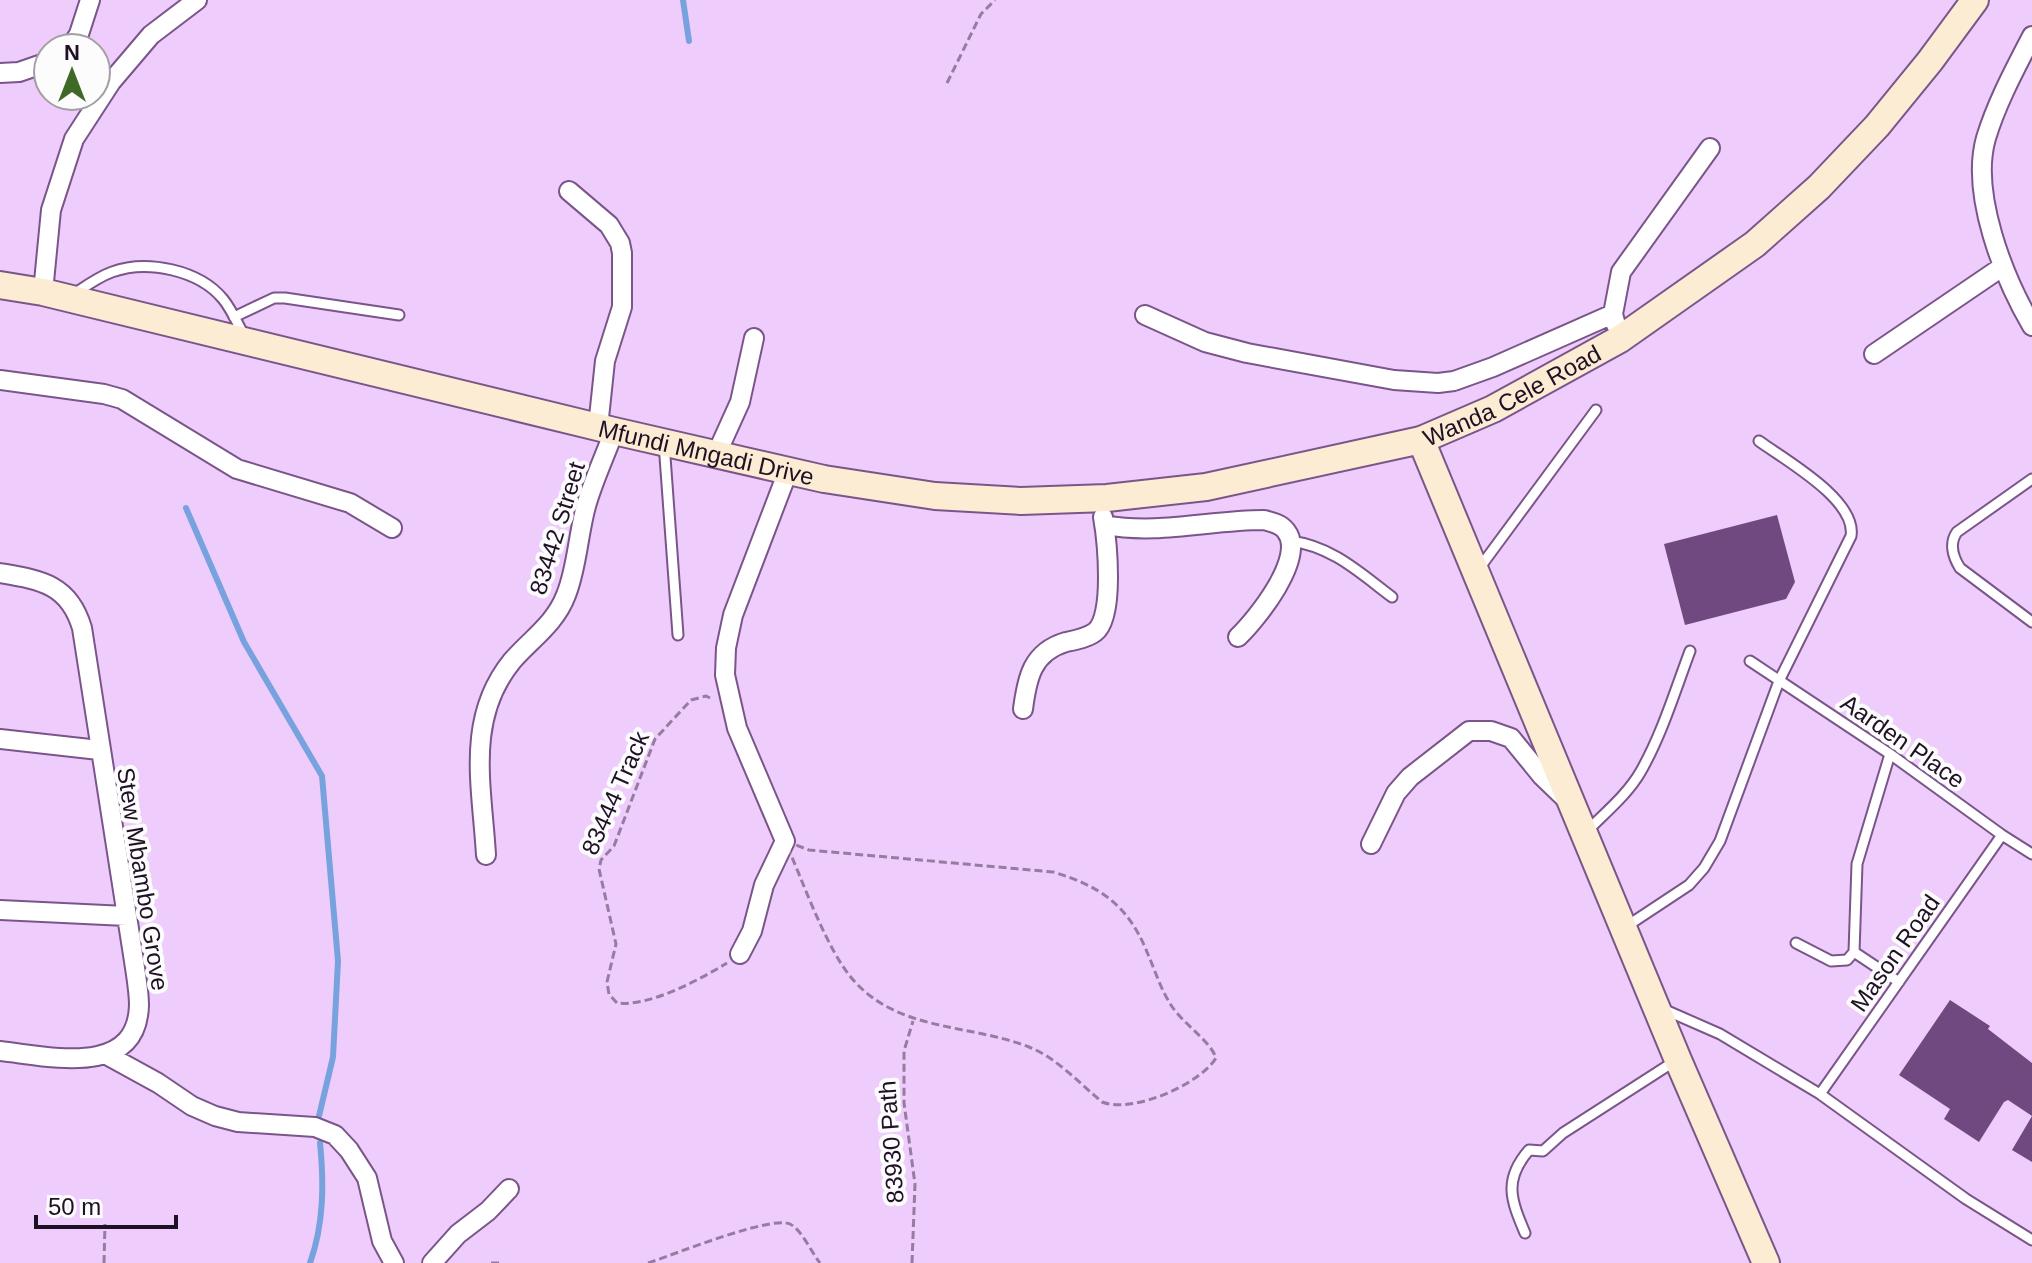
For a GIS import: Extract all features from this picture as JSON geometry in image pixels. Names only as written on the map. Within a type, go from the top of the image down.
[{"type":"street","points":[[80,32],[90,0]]},
{"type":"street","points":[[112,78],[151,35],[197,0]]},
{"type":"street","name":"Wanda Cele Road","points":[[1766,1263],[1678,1060],[1421,440],[1493,409],[1616,327],[1755,244],[1819,187],[1877,126],[1975,0]]},
{"type":"street","points":[[2032,36],[2025,67],[2001,95],[1983,155],[1989,215],[2002,267],[2013,294],[2032,326]]},
{"type":"street","points":[[0,73],[32,68]]},
{"type":"street","points":[[55,295],[51,210],[74,139],[88,112]]},
{"type":"street","points":[[1145,315],[1205,342],[1247,353],[1394,380],[1454,381],[1616,327],[1617,284],[1626,264],[1710,148]]},
{"type":"street","name":"83442 Street","points":[[486,855],[479,733],[497,682],[514,659],[553,619],[567,595],[606,429],[605,361],[622,307],[620,243],[609,225],[569,191]]},
{"type":"street","points":[[1874,354],[2002,267]]},
{"type":"street","name":"Mfundi Mngadi Drive","points":[[0,285],[55,295],[716,455],[788,471],[935,496],[1021,501],[1100,499],[1206,487],[1421,440]]},
{"type":"street","points":[[716,455],[740,402],[754,338]]},
{"type":"street","points":[[0,380],[122,399],[237,469],[350,503],[392,528]]},
{"type":"street","points":[[740,954],[752,931],[764,885],[785,841],[752,767],[730,702],[725,675],[726,648],[733,615],[788,471]]},
{"type":"street","points":[[1023,709],[1026,680],[1040,655],[1059,644],[1096,632],[1102,625],[1107,592],[1105,525],[1100,499]]},
{"type":"street","points":[[1105,525],[1123,529],[1165,528],[1264,520],[1286,530],[1290,541],[1288,560],[1279,583],[1238,637]]},
{"type":"street","name":"Stew Mbambo Grove","points":[[0,573],[35,581],[65,595],[76,608],[82,628],[139,1005],[130,1037],[124,1045],[107,1055]]},
{"type":"street","points":[[1371,844],[1396,793],[1410,777],[1469,731],[1491,731],[1511,738],[1542,776],[1573,805]]},
{"type":"street","points":[[0,739],[99,750]]},
{"type":"street","points":[[0,910],[126,916]]},
{"type":"street","points":[[0,1051],[68,1059],[107,1055],[192,1106],[215,1116],[238,1122],[315,1127],[335,1135],[367,1178],[382,1241],[394,1263]]},
{"type":"street","points":[[432,1263],[458,1234],[488,1211],[509,1189]]},
{"type":"lane","points":[[55,295],[129,267],[144,266],[182,273],[200,280],[224,300],[247,342]]},
{"type":"lane","points":[[234,317],[264,302],[285,298],[399,315]]},
{"type":"lane","points":[[1476,573],[1596,410]]},
{"type":"lane","points":[[1624,928],[1689,885],[1704,868],[1720,841],[1779,681],[1852,529],[1848,514],[1841,505],[1759,441]]},
{"type":"lane","points":[[664,443],[678,635]]},
{"type":"lane","points":[[2032,479],[1957,532],[1953,545],[1955,561],[1960,568],[2032,622]]},
{"type":"lane","points":[[1290,541],[1310,543],[1336,555],[1392,597]]},
{"type":"lane","points":[[1585,833],[1621,798],[1640,772],[1690,651]]},
{"type":"lane","name":"Aarden Place","points":[[1750,661],[2032,854]]},
{"type":"lane","points":[[1796,943],[1831,961],[1847,960],[1854,952],[1857,864],[1890,754]]},
{"type":"lane","name":"Mason Road","points":[[1820,1094],[2002,835]]},
{"type":"lane","points":[[1854,952],[1899,982]]},
{"type":"lane","points":[[1657,1006],[1720,1034],[1820,1094],[1966,1199],[2032,1240]]},
{"type":"lane","points":[[1525,1233],[1510,1197],[1518,1162],[1529,1150],[1543,1151],[1563,1133],[1678,1060]]},
{"type":"path","points":[[947,83],[981,14],[995,0]]},
{"type":"path","name":"83444 Track","points":[[730,702],[716,701],[706,696],[691,700],[655,739],[614,846],[601,860],[599,869],[616,944],[607,982],[609,994],[617,1003],[644,1002],[703,977],[740,954]]},
{"type":"path","points":[[785,841],[809,850],[1053,872],[1105,893],[1138,932],[1171,1005],[1186,1025],[1214,1050],[1216,1058],[1210,1067],[1181,1088],[1137,1103],[1111,1105],[1102,1102],[1049,1058],[1029,1047],[913,1019],[877,1002],[855,983],[838,960],[785,841]]},
{"type":"path","name":"83930 Path","points":[[912,1263],[915,1184],[904,1103],[904,1051],[913,1019]]},
{"type":"path","points":[[648,1263],[753,1226],[787,1222],[796,1228],[820,1263]]},
{"type":"path","points":[[104,1263],[105,1224]]},
{"type":"path","points":[[491,1263],[503,1263]]},
{"type":"building","points":[[1777,515],[1795,582],[1786,599],[1685,625],[1664,544]]},
{"type":"building","points":[[1950,1000],[1990,1026],[1988,1029],[2032,1063],[2032,1116],[2008,1100],[1979,1142],[1944,1119],[1950,1109],[1899,1075]]},
{"type":"building","points":[[2032,1116],[2032,1162],[2012,1150]]},
{"type":"waterway","points":[[683,0],[689,41]]},
{"type":"waterway","points":[[186,508],[244,642],[322,776],[338,961],[333,1057],[319,1116]]},
{"type":"waterway","points":[[310,1263],[322,1203],[320,1143]]}]
